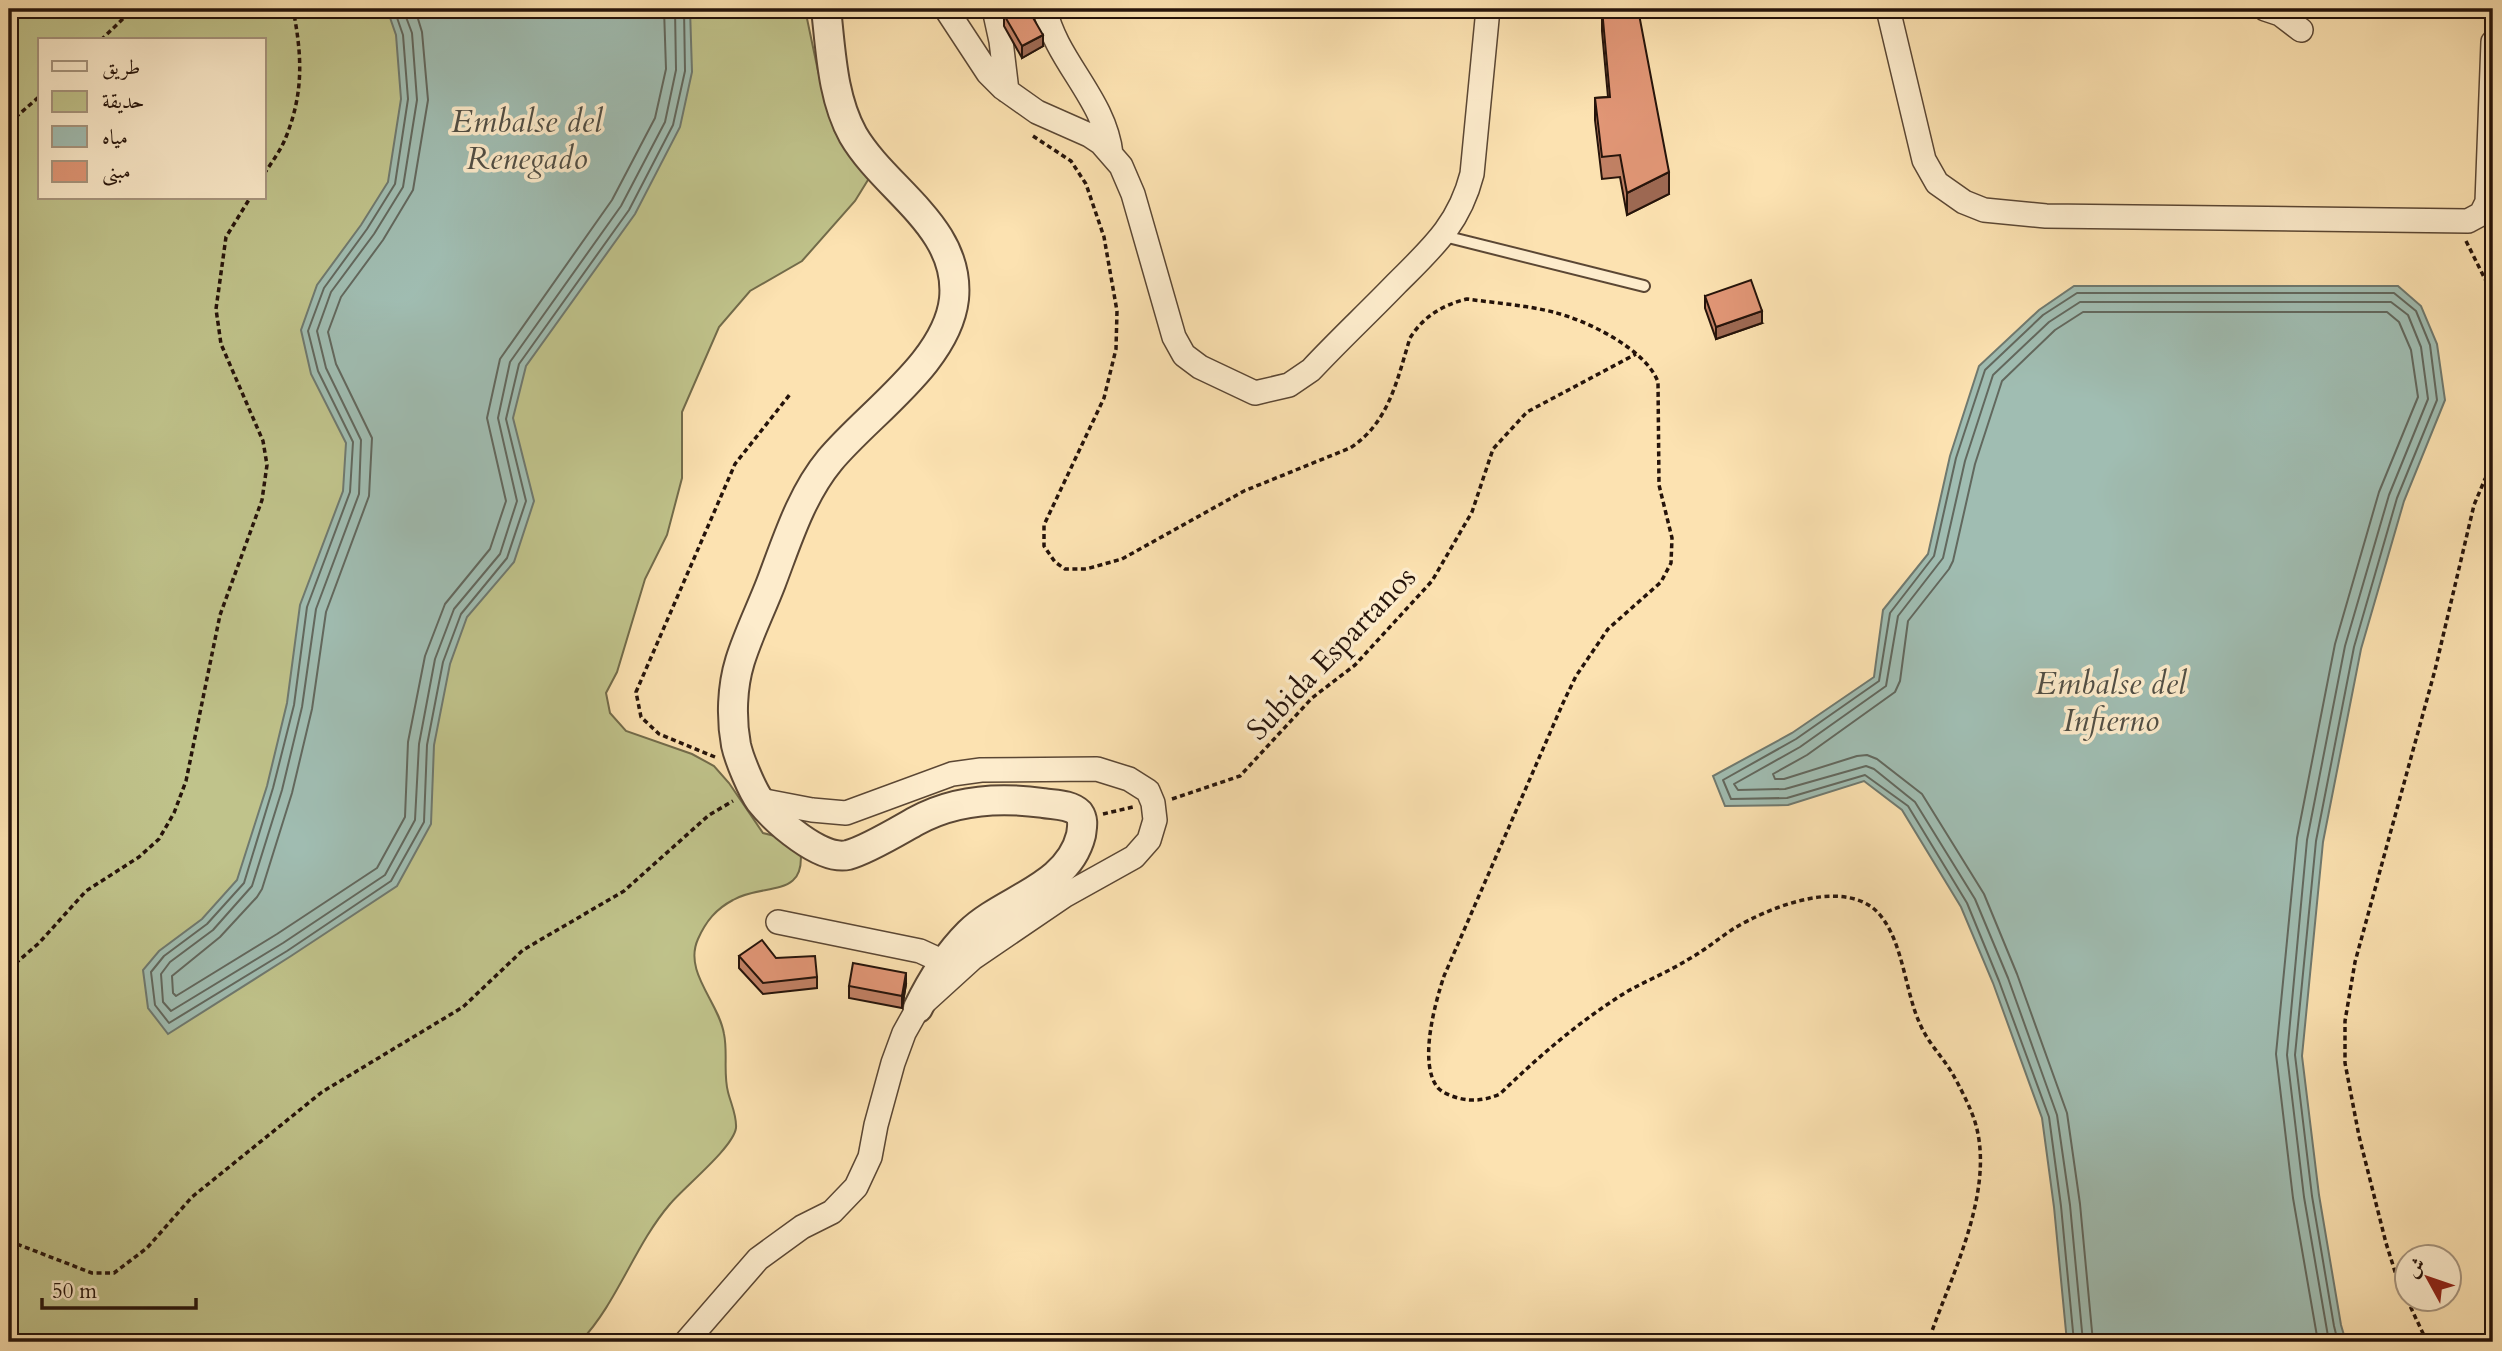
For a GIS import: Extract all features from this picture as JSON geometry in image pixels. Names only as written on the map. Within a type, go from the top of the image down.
[{"type":"street","points":[[686,1342],[758,1259],[802,1227],[832,1212],[856,1187],[870,1157],[893,1063],[904,1033],[929,984],[972,930],[1062,870],[1076,850],[1083,824],[1074,809],[1068,807],[1035,802],[963,803],[936,811],[847,855],[836,855],[814,848],[803,841],[759,800],[737,748],[734,708],[740,661],[807,495],[828,461],[933,351],[945,331],[954,303],[953,274],[942,244],[921,214],[864,152],[846,121],[836,91],[826,9]]},
{"type":"street","points":[[946,9],[988,73],[1007,91],[1037,113],[1088,135],[1111,154],[1128,180],[1178,346],[1200,368],[1255,393],[1289,385],[1311,370],[1444,236],[1462,205],[1472,174],[1488,9]]},
{"type":"street","points":[[994,9],[1007,91]]},
{"type":"street","points":[[1045,9],[1051,31],[1101,116],[1110,141],[1111,154]]},
{"type":"street","points":[[1888,9],[1929,172],[1943,189],[1974,207],[2046,216],[2468,221],[2481,214],[2487,202],[2493,42]]},
{"type":"street","points":[[2265,9],[2280,14],[2301,30]]},
{"type":"street","points":[[759,800],[846,813],[952,774],[981,770],[1097,769],[1129,779],[1148,791],[1155,820],[1149,840],[1134,857],[1064,896],[973,958],[918,1008]]},
{"type":"street","points":[[778,922],[920,951],[944,962]]},
{"type":"lane","points":[[1444,236],[1644,286]]},
{"type":"path","points":[[104,38],[133,9]]},
{"type":"path","points":[[266,171],[286,138],[300,92],[301,61],[293,9]]},
{"type":"path","points":[[9,123],[38,98]]},
{"type":"path","points":[[1031,135],[1071,161],[1086,184],[1104,237],[1117,311],[1116,349],[1104,398],[1044,525],[1044,546],[1055,562],[1065,569],[1086,569],[1122,559],[1244,491],[1350,448],[1363,440],[1386,410],[1410,338],[1431,314],[1454,302],[1467,299],[1553,312],[1593,328],[1636,354],[1651,367],[1658,382],[1659,485],[1673,545],[1671,563],[1661,582],[1608,629],[1576,676],[1563,703],[1444,976],[1432,1021],[1430,1072],[1439,1089],[1462,1099],[1482,1100],[1500,1094],[1539,1057],[1592,1015],[1749,921],[1808,899],[1840,896],[1871,907],[1889,927],[1911,1004],[1936,1052],[1952,1073],[1972,1113],[1977,1132],[1980,1171],[1975,1208],[1932,1331],[1931,1342]]},
{"type":"path","points":[[9,969],[39,943],[86,891],[139,857],[159,839],[174,813],[186,781],[220,615],[262,500],[267,465],[263,441],[222,344],[216,309],[226,237],[249,200]]},
{"type":"path","points":[[2455,221],[2493,295]]},
{"type":"path","name":"Subida Espartanos","points":[[1082,819],[1182,797],[1240,776],[1312,698],[1355,665],[1432,581],[1472,512],[1493,449],[1527,412],[1636,354]]},
{"type":"path","points":[[737,748],[716,758],[659,734],[641,716],[636,692],[735,464],[791,393]]},
{"type":"path","points":[[2427,1342],[2397,1278],[2386,1243],[2359,1136],[2345,1062],[2345,1021],[2353,971],[2435,670],[2474,505],[2493,465]]},
{"type":"path","points":[[9,1241],[92,1273],[114,1273],[147,1248],[192,1197],[322,1092],[463,1007],[523,950],[624,891],[709,815],[736,799],[759,800]]},
{"type":"green space","points":[[9,9],[805,9],[835,132],[871,175],[855,201],[802,261],[750,291],[719,327],[682,412],[682,478],[667,535],[645,579],[617,672],[606,693],[610,713],[626,731],[692,754],[714,766],[763,833],[791,840],[800,847],[801,864],[797,875],[781,887],[745,895],[721,907],[704,927],[698,939],[695,963],[724,1034],[727,1085],[736,1128],[726,1146],[657,1220],[605,1309],[580,1342],[9,1342]]},
{"type":"water","name":"Embalse del Renegado","points":[[387,9],[690,9],[692,72],[680,127],[635,214],[526,366],[513,418],[534,501],[514,562],[467,617],[450,664],[434,745],[431,824],[397,886],[168,1034],[148,1008],[143,970],[159,951],[202,919],[237,880],[267,786],[287,703],[300,605],[343,491],[346,443],[311,374],[301,330],[317,285],[361,225],[388,182],[401,99],[396,35]]},
{"type":"water","name":"Embalse del Infierno","points":[[2074,286],[2398,286],[2421,306],[2437,344],[2445,400],[2404,501],[2361,649],[2323,842],[2302,1056],[2319,1195],[2346,1342],[2067,1342],[2042,1118],[1993,983],[1961,907],[1902,810],[1864,781],[1788,805],[1725,806],[1713,776],[1792,733],[1874,677],[1883,610],[1928,554],[1950,456],[1979,366],[2039,310]]},
{"type":"building","points":[[1015,9],[1028,9],[1043,35],[1022,46],[1004,15]]},
{"type":"building","points":[[1602,9],[1638,9],[1669,172],[1627,193],[1620,155],[1602,157],[1595,98],[1610,97]]},
{"type":"building","points":[[1751,280],[1762,311],[1716,327],[1705,296]]},
{"type":"building","points":[[762,940],[776,958],[815,956],[817,977],[763,983],[739,956]]},
{"type":"building","points":[[853,963],[906,973],[902,996],[849,986]]}]
